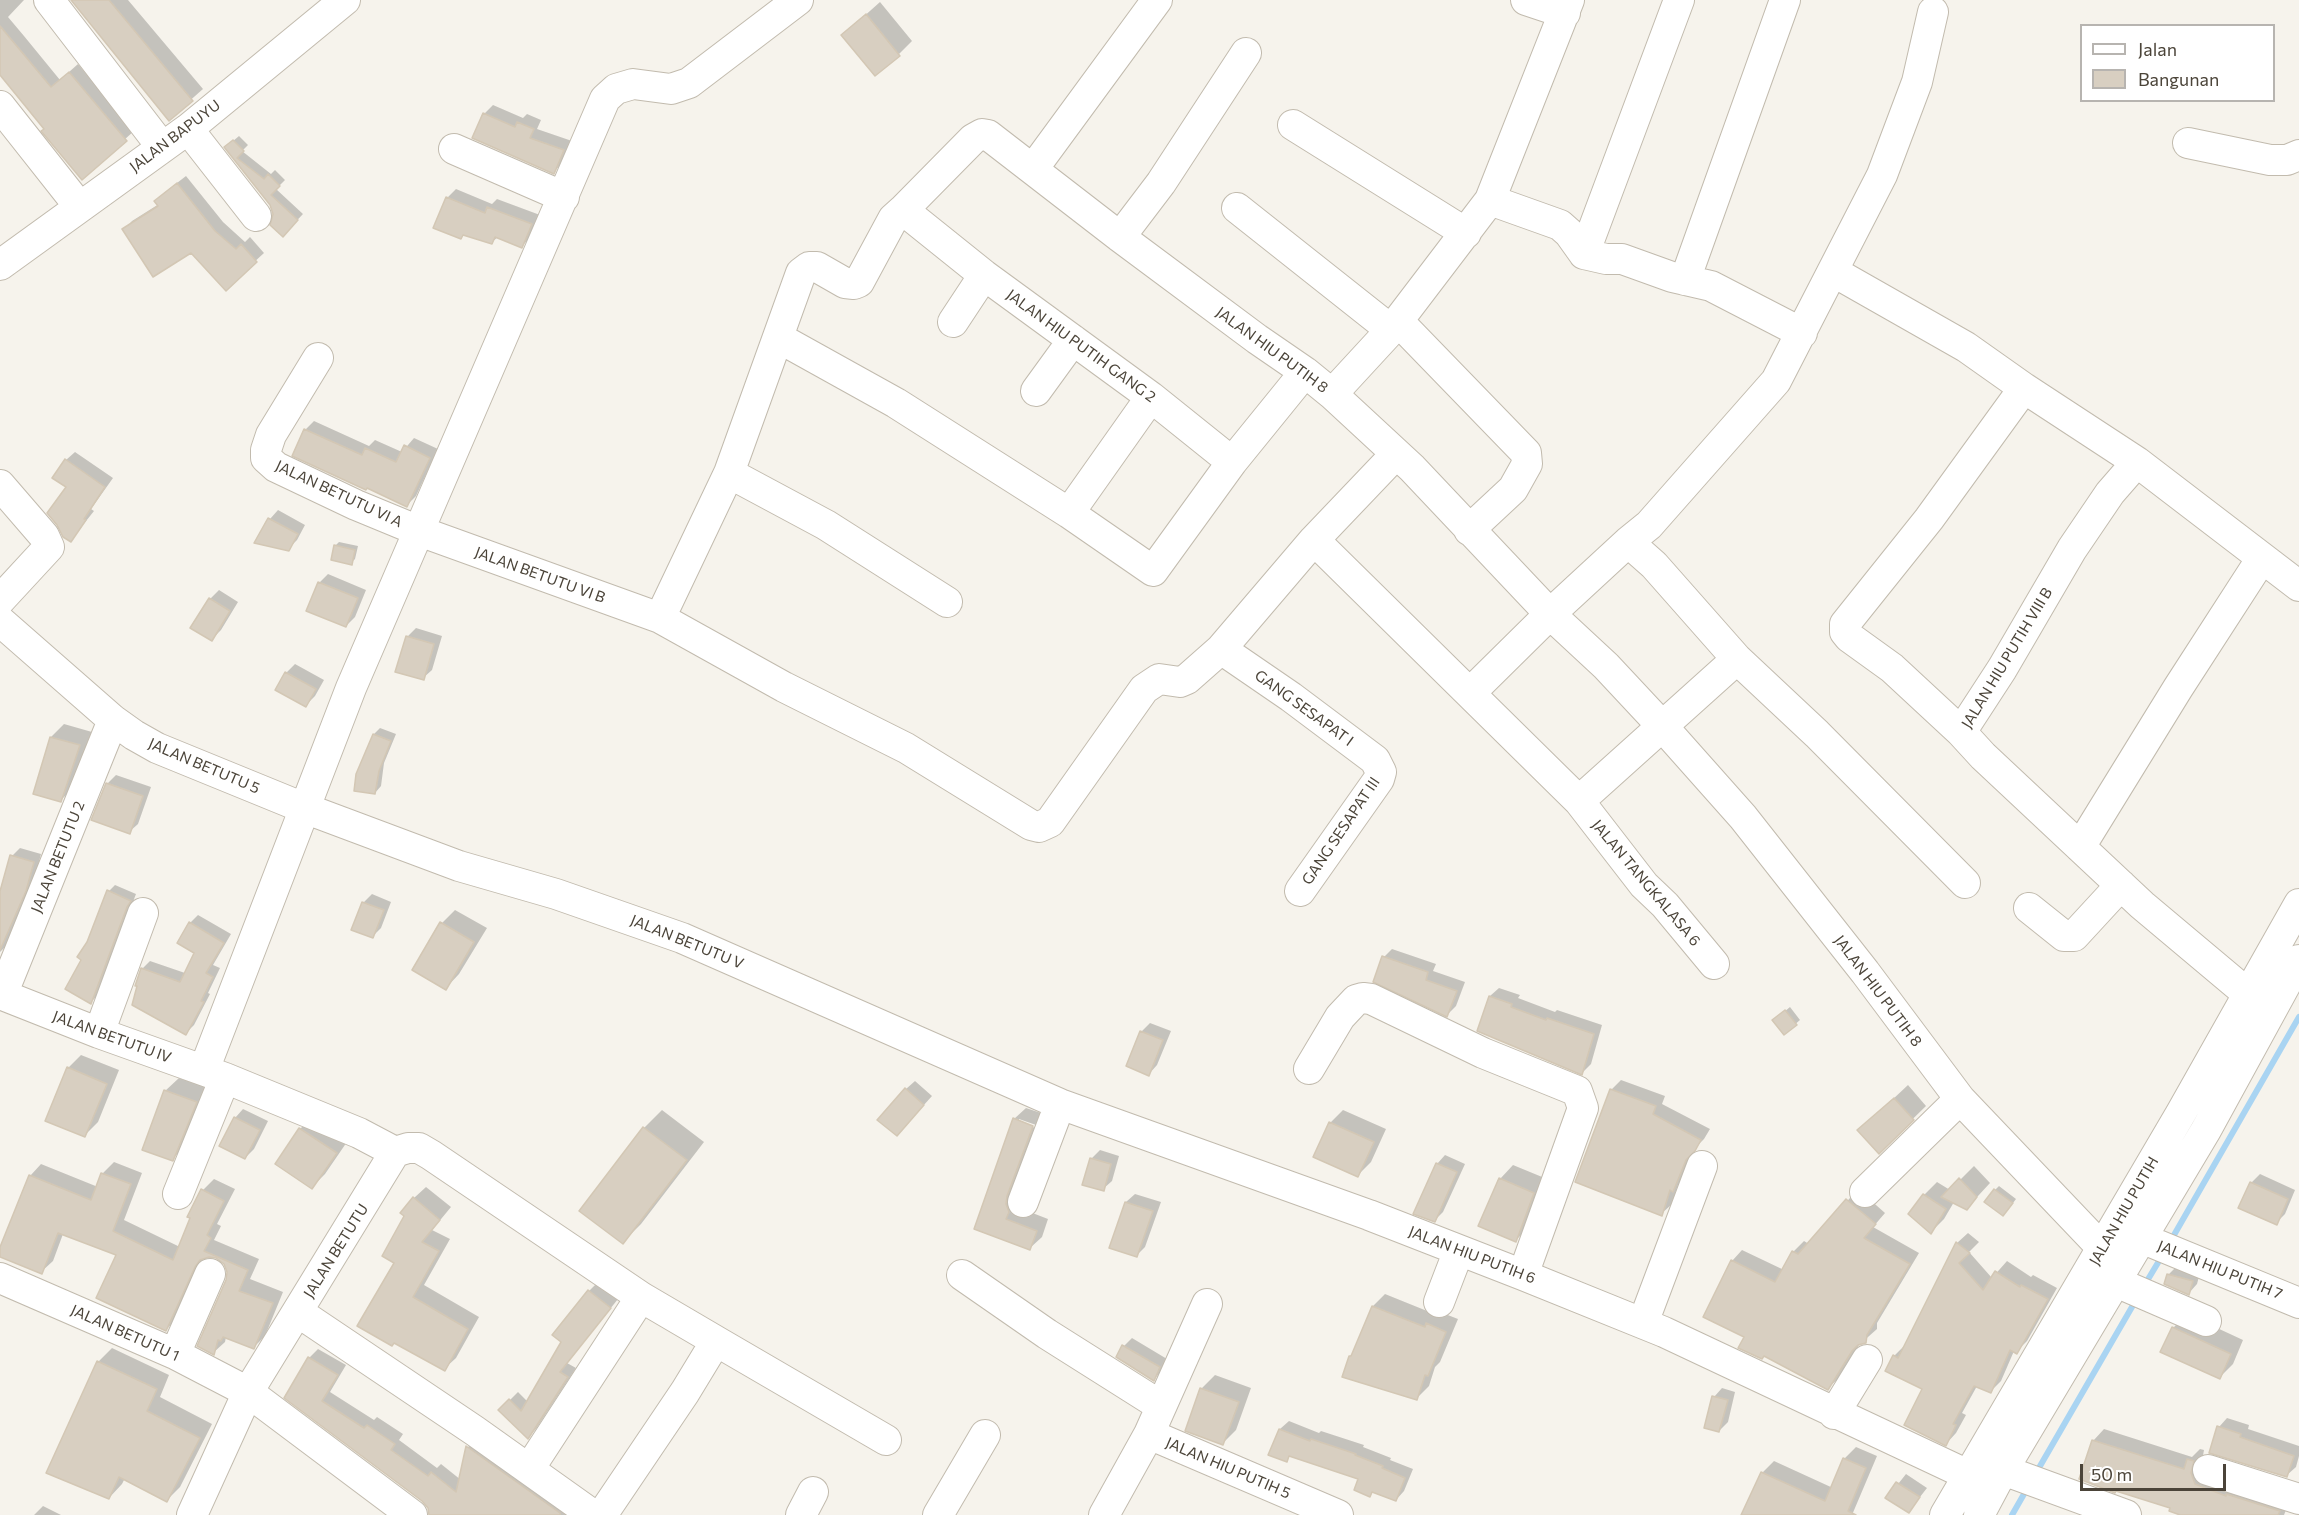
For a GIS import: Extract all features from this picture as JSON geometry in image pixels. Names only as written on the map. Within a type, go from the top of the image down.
[{"type":"street","points":[[49,0],[162,147]]},
{"type":"street","name":"JALAN BAPUYU","points":[[0,265],[188,129],[345,0]]},
{"type":"street","points":[[178,1194],[214,1074],[304,808],[351,688],[605,99],[616,88],[633,84],[671,89],[689,83],[798,0]]},
{"type":"street","points":[[1033,169],[1157,0]]},
{"type":"street","points":[[1332,394],[1394,326],[1490,200],[1567,6],[1526,0]]},
{"type":"street","points":[[1584,254],[1679,0]]},
{"type":"street","points":[[1685,280],[1785,0]]},
{"type":"street","points":[[1470,693],[1550,614],[1649,525],[1776,381],[1882,175],[1917,82],[1933,12]]},
{"type":"street","points":[[1120,237],[1161,183],[1246,53]]},
{"type":"street","points":[[0,106],[79,206]]},
{"type":"street","points":[[1293,125],[1466,233]]},
{"type":"street","points":[[188,129],[256,216]]},
{"type":"street","name":"JALAN HIU PUTIH 8","points":[[903,210],[973,139],[982,134],[988,135],[1120,237],[1332,394],[1396,454],[1550,614],[1606,666],[1663,727],[1743,817],[1865,972],[1960,1099],[2102,1248]]},
{"type":"street","points":[[2188,143],[2270,160],[2287,160],[2299,155]]},
{"type":"street","points":[[454,149],[564,197]]},
{"type":"street","points":[[1490,200],[1560,225],[1569,233],[1584,254],[1606,259],[1622,259],[1685,280],[1711,286],[1802,333]]},
{"type":"street","points":[[1237,208],[1394,326],[1526,453],[1527,464],[1513,489],[1469,530]]},
{"type":"street","points":[[660,618],[729,473],[801,273],[809,267],[817,267],[845,283],[859,282],[893,219],[903,210]]},
{"type":"street","name":"JALAN HIU PUTIH GANG 2","points":[[903,210],[984,275],[1151,397],[1232,462]]},
{"type":"street","points":[[1834,272],[1965,347],[2137,462],[2299,586]]},
{"type":"street","points":[[953,322],[984,275]]},
{"type":"street","points":[[779,338],[896,403],[1069,513],[1153,571],[1232,462],[1305,372]]},
{"type":"street","points":[[1036,391],[1073,340]]},
{"type":"street","name":"JALAN BETUTU VI A","points":[[318,358],[271,435],[266,458],[276,467],[356,505],[419,531]]},
{"type":"street","points":[[1961,732],[1892,668],[1849,637],[1845,632],[1845,624],[1929,519],[2024,388]]},
{"type":"street","points":[[1069,513],[1151,397]]},
{"type":"street","points":[[1221,649],[1314,540],[1396,454]]},
{"type":"street","name":"JALAN HIU PUTIH VIII B","points":[[2137,462],[2110,494],[2072,549],[2002,669],[1961,732],[1983,756],[2121,885],[2248,994]]},
{"type":"street","points":[[729,473],[826,525],[947,602]]},
{"type":"street","points":[[0,485],[44,536],[49,547],[0,600]]},
{"type":"street","name":"JALAN BETUTU VI B","points":[[419,531],[660,618],[784,687],[906,748],[1031,825],[1039,827],[1050,822],[1144,689],[1159,679],[1180,682],[1187,679],[1221,649]]},
{"type":"street","name":"JALAN TANGKALASA 6","points":[[1314,540],[1579,801],[1644,885],[1714,964]]},
{"type":"street","points":[[1628,542],[1654,565],[1737,659],[1817,735],[1965,884]]},
{"type":"street","points":[[2080,847],[2178,688],[2262,558]]},
{"type":"street","name":"JALAN BETUTU 5","points":[[0,621],[113,720],[135,735],[157,748],[304,808]]},
{"type":"street","name":"GANG SESAPAT I","points":[[1221,649],[1291,697],[1375,760],[1381,772]]},
{"type":"street","points":[[1579,801],[1737,659]]},
{"type":"street","name":"JALAN BETUTU 2","points":[[1,994],[113,720]]},
{"type":"street","name":"GANG SESAPAT III","points":[[1300,891],[1379,779],[1381,772]]},
{"type":"street","name":"JALAN BETUTU V","points":[[304,808],[459,866],[556,894],[682,938],[1060,1104]]},
{"type":"street","points":[[2029,908],[2064,936],[2074,936],[2121,885]]},
{"type":"street","name":"JALAN HIU PUTIH","points":[[1979,1515],[1984,1467],[2102,1248],[2299,904]]},
{"type":"street","points":[[99,1033],[143,913]]},
{"type":"street","name":"JALAN HIU PUTIH","points":[[1945,1515],[1984,1467],[2116,1282],[2206,1130],[2299,960]]},
{"type":"street","name":"JALAN BETUTU IV","points":[[1,994],[99,1033],[214,1074]]},
{"type":"street","points":[[1309,1069],[1340,1017],[1356,1000],[1363,998],[1371,999],[1483,1053],[1577,1091],[1583,1108],[1523,1275]]},
{"type":"street","points":[[214,1074],[359,1133],[395,1152],[408,1148],[419,1148],[641,1297],[886,1440]]},
{"type":"street","points":[[1865,1192],[1960,1099]]},
{"type":"street","points":[[1023,1202],[1060,1104]]},
{"type":"street","name":"JALAN HIU PUTIH 6","points":[[1060,1104],[1523,1275],[1643,1323],[1834,1413],[2126,1515]]},
{"type":"street","points":[[2181,1113],[2206,1130]]},
{"type":"street","name":"JALAN BETUTU","points":[[192,1515],[248,1392],[395,1152]]},
{"type":"street","points":[[1643,1323],[1702,1166]]},
{"type":"street","name":"JALAN HIU PUTIH 7","points":[[2141,1238],[2299,1303]]},
{"type":"street","points":[[1438,1302],[1459,1250]]},
{"type":"street","points":[[175,1354],[210,1274]]},
{"type":"street","points":[[962,1275],[1047,1334],[1161,1407]]},
{"type":"street","name":"JALAN BETUTU 1","points":[[0,1278],[175,1354],[248,1392],[412,1515]]},
{"type":"street","points":[[2116,1282],[2206,1321]]},
{"type":"street","points":[[529,1469],[641,1297]]},
{"type":"street","name":"JALAN HIU PUTIH 5","points":[[1207,1304],[1149,1434],[1338,1515]]},
{"type":"street","points":[[298,1312],[593,1515]]},
{"type":"street","points":[[602,1515],[685,1392],[716,1341]]},
{"type":"street","points":[[1834,1413],[1867,1360]]},
{"type":"street","points":[[1104,1515],[1149,1434]]},
{"type":"street","points":[[938,1515],[985,1435]]},
{"type":"street","points":[[2208,1470],[2299,1499]]},
{"type":"street","points":[[2294,1515],[2299,1504]]},
{"type":"building","points":[[71,0],[109,0],[193,101],[169,121]]},
{"type":"building","points":[[866,14],[900,56],[875,76],[841,35]]},
{"type":"building","points":[[0,26],[51,87],[69,72],[127,141],[82,180],[41,131],[44,129],[0,75]]},
{"type":"building","points":[[483,113],[515,127],[517,122],[534,129],[530,138],[564,150],[554,174],[472,138]]},
{"type":"building","points":[[233,140],[244,151],[237,158],[264,179],[268,174],[280,186],[271,195],[298,220],[283,237],[270,225],[273,214],[270,205],[224,147]]},
{"type":"building","points":[[177,183],[215,231],[236,249],[241,244],[257,262],[226,291],[191,253],[153,277],[122,229],[158,206],[154,201]]},
{"type":"building","points":[[446,197],[485,213],[487,207],[532,224],[522,248],[495,237],[492,244],[463,235],[461,239],[433,228]]},
{"type":"building","points":[[304,429],[362,455],[365,448],[396,462],[404,445],[430,458],[407,507],[292,456]]},
{"type":"building","points":[[65,459],[105,487],[71,542],[63,537],[47,513],[66,487],[52,478]]},
{"type":"building","points":[[268,518],[298,534],[289,551],[254,543]]},
{"type":"building","points":[[334,545],[355,550],[352,565],[331,560]]},
{"type":"building","points":[[318,582],[358,598],[346,627],[306,611]]},
{"type":"building","points":[[209,598],[230,611],[212,641],[190,628]]},
{"type":"building","points":[[406,636],[434,644],[424,680],[395,672]]},
{"type":"building","points":[[285,672],[316,689],[306,707],[275,690]]},
{"type":"building","points":[[373,734],[391,741],[379,771],[375,794],[354,791],[356,774]]},
{"type":"building","points":[[50,737],[80,745],[61,802],[33,794]]},
{"type":"building","points":[[106,783],[143,796],[130,834],[91,820]]},
{"type":"building","points":[[10,855],[34,862],[26,891],[0,950],[0,891]]},
{"type":"building","points":[[107,890],[131,901],[91,1004],[65,989],[81,960],[77,957],[87,942]]},
{"type":"building","points":[[362,902],[384,910],[373,938],[351,930]]},
{"type":"building","points":[[189,922],[224,943],[206,973],[213,977],[201,1001],[204,1002],[186,1035],[132,1005],[141,968],[180,982],[194,953],[177,943]]},
{"type":"building","points":[[440,922],[474,942],[446,990],[412,970]]},
{"type":"building","points":[[1382,956],[1428,972],[1426,980],[1457,991],[1447,1017],[1373,982]]},
{"type":"building","points":[[1489,996],[1546,1020],[1547,1018],[1594,1034],[1582,1075],[1477,1031]]},
{"type":"building","points":[[1785,1010],[1797,1025],[1784,1035],[1772,1020]]},
{"type":"building","points":[[1140,1031],[1163,1040],[1149,1076],[1126,1066]]},
{"type":"building","points":[[67,1067],[107,1084],[85,1137],[45,1121]]},
{"type":"building","points":[[905,1088],[924,1105],[897,1136],[877,1120]]},
{"type":"building","points":[[1610,1089],[1656,1106],[1653,1114],[1701,1140],[1686,1160],[1673,1192],[1670,1190],[1662,1216],[1575,1182]]},
{"type":"building","points":[[164,1090],[197,1102],[173,1161],[142,1150]]},
{"type":"building","points":[[1894,1098],[1914,1120],[1879,1154],[1857,1130]]},
{"type":"building","points":[[234,1117],[260,1130],[245,1159],[219,1146]]},
{"type":"building","points":[[1013,1118],[1033,1126],[1007,1196],[1006,1204],[1009,1212],[1006,1219],[1037,1231],[1030,1250],[974,1229]]},
{"type":"building","points":[[1329,1122],[1374,1142],[1358,1177],[1313,1157]]},
{"type":"building","points":[[643,1127],[687,1160],[623,1244],[579,1211]]},
{"type":"building","points":[[299,1128],[337,1153],[312,1189],[275,1164]]},
{"type":"building","points":[[1090,1158],[1111,1164],[1104,1191],[1082,1185]]},
{"type":"building","points":[[1436,1163],[1457,1172],[1435,1222],[1413,1214]]},
{"type":"building","points":[[101,1173],[131,1184],[113,1231],[173,1260],[190,1218],[187,1217],[201,1189],[224,1201],[207,1235],[211,1238],[204,1251],[248,1270],[239,1291],[273,1303],[254,1349],[223,1337],[221,1341],[218,1340],[214,1355],[197,1346],[226,1280],[227,1272],[224,1264],[216,1258],[209,1257],[200,1260],[195,1267],[166,1331],[96,1298],[116,1255],[58,1233],[42,1274],[0,1257],[0,1247],[29,1175],[91,1200]]},
{"type":"building","points":[[1499,1178],[1534,1193],[1516,1242],[1478,1226]]},
{"type":"building","points":[[1959,1178],[1977,1197],[1967,1210],[1941,1197]]},
{"type":"building","points":[[2250,1182],[2288,1199],[2277,1225],[2238,1208]]},
{"type":"building","points":[[1994,1189],[2013,1203],[2003,1216],[1984,1202]]},
{"type":"building","points":[[1923,1194],[1946,1209],[1931,1234],[1908,1214]]},
{"type":"building","points":[[413,1197],[440,1220],[422,1242],[439,1251],[413,1297],[468,1329],[445,1371],[394,1343],[392,1346],[357,1326],[394,1263],[382,1256],[404,1216],[400,1213]]},
{"type":"building","points":[[1846,1199],[1876,1224],[1864,1238],[1910,1264],[1867,1335],[1866,1343],[1858,1345],[1852,1351],[1828,1390],[1764,1356],[1762,1359],[1738,1348],[1744,1337],[1703,1317],[1731,1260],[1775,1282],[1792,1251],[1798,1254]]},
{"type":"building","points":[[1125,1202],[1153,1211],[1137,1257],[1109,1248]]},
{"type":"building","points":[[1956,1242],[1970,1253],[1959,1263],[1983,1290],[1995,1271],[2020,1287],[2021,1285],[2048,1299],[2017,1354],[2010,1350],[1991,1393],[1974,1386],[1953,1424],[1956,1425],[1946,1446],[1904,1425],[1922,1389],[1885,1371],[1893,1355],[1898,1358]]},
{"type":"building","points":[[2167,1274],[2193,1281],[2189,1295],[2164,1284]]},
{"type":"building","points":[[588,1290],[611,1308],[560,1372],[568,1377],[528,1439],[498,1410],[509,1399],[521,1411],[561,1342],[552,1335]]},
{"type":"building","points":[[1372,1306],[1425,1327],[1426,1323],[1446,1332],[1428,1376],[1425,1375],[1417,1400],[1342,1377]]},
{"type":"building","points":[[2172,1327],[2231,1354],[2220,1379],[2160,1352]]},
{"type":"building","points":[[1122,1345],[1160,1367],[1154,1381],[1116,1357]]},
{"type":"building","points":[[308,1357],[338,1375],[322,1401],[364,1428],[367,1425],[395,1444],[391,1450],[428,1476],[431,1472],[456,1492],[466,1446],[560,1515],[429,1515],[428,1508],[422,1501],[284,1398]]},
{"type":"building","points":[[97,1361],[157,1389],[147,1411],[200,1438],[167,1502],[119,1477],[109,1499],[46,1473]]},
{"type":"building","points":[[1200,1388],[1239,1402],[1223,1445],[1185,1431]]},
{"type":"building","points":[[1712,1396],[1728,1400],[1719,1432],[1704,1428]]},
{"type":"building","points":[[2217,1426],[2241,1434],[2240,1437],[2294,1456],[2287,1477],[2209,1453]]},
{"type":"building","points":[[1279,1429],[1310,1441],[1311,1439],[1356,1454],[1405,1478],[1396,1501],[1372,1492],[1370,1497],[1354,1490],[1358,1479],[1289,1456],[1287,1462],[1268,1455]]},
{"type":"building","points":[[2092,1440],[2184,1469],[2187,1459],[2194,1461],[2191,1473],[2195,1484],[2226,1496],[2226,1494],[2280,1511],[2278,1515],[2180,1515],[2169,1511],[2170,1508],[2116,1491],[2115,1493],[2079,1479]]},
{"type":"building","points":[[1843,1458],[1866,1468],[1848,1511],[1856,1515],[1741,1515],[1761,1472],[1825,1501]]},
{"type":"building","points":[[1896,1482],[1920,1497],[1909,1513],[1885,1498]]},
{"type":"waterway","points":[[2170,1242],[2299,1017]]},
{"type":"waterway","points":[[2144,1286],[2162,1256]]},
{"type":"waterway","points":[[2036,1473],[2136,1300]]},
{"type":"waterway","points":[[2012,1515],[2028,1487]]}]
